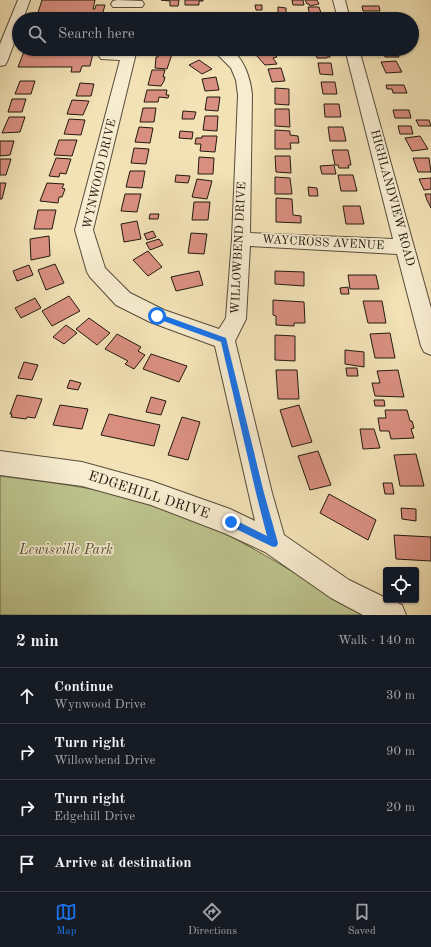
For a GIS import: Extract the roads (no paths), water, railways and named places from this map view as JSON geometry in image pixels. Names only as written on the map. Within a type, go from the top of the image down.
[{"type":"street","points":[[19,12],[24,0]]},
{"type":"street","points":[[339,0],[342,12]]},
{"type":"street","points":[[115,12],[117,2],[138,2],[136,12]]},
{"type":"street","points":[[0,62],[12,31]]},
{"type":"street","name":"WYNWOOD DRIVE","points":[[128,56],[84,230],[96,272],[123,299],[157,316],[224,340]]},
{"type":"street","name":"WILLOWBEND DRIVE","points":[[224,340],[236,319],[241,239],[245,95],[244,82],[240,69],[228,56]]},
{"type":"street","name":"HIGHLANDVIEW ROAD","points":[[354,56],[431,346]]},
{"type":"street","name":"WAYCROSS AVENUE","points":[[241,239],[405,247]]},
{"type":"street","points":[[224,340],[260,493],[274,543]]},
{"type":"street","name":"EDGEHILL DRIVE","points":[[0,463],[82,474],[151,493],[230,522],[274,543],[340,589],[392,615]]},
{"type":"park label","name":"Lewisville Park","points":[[66,550]]}]
